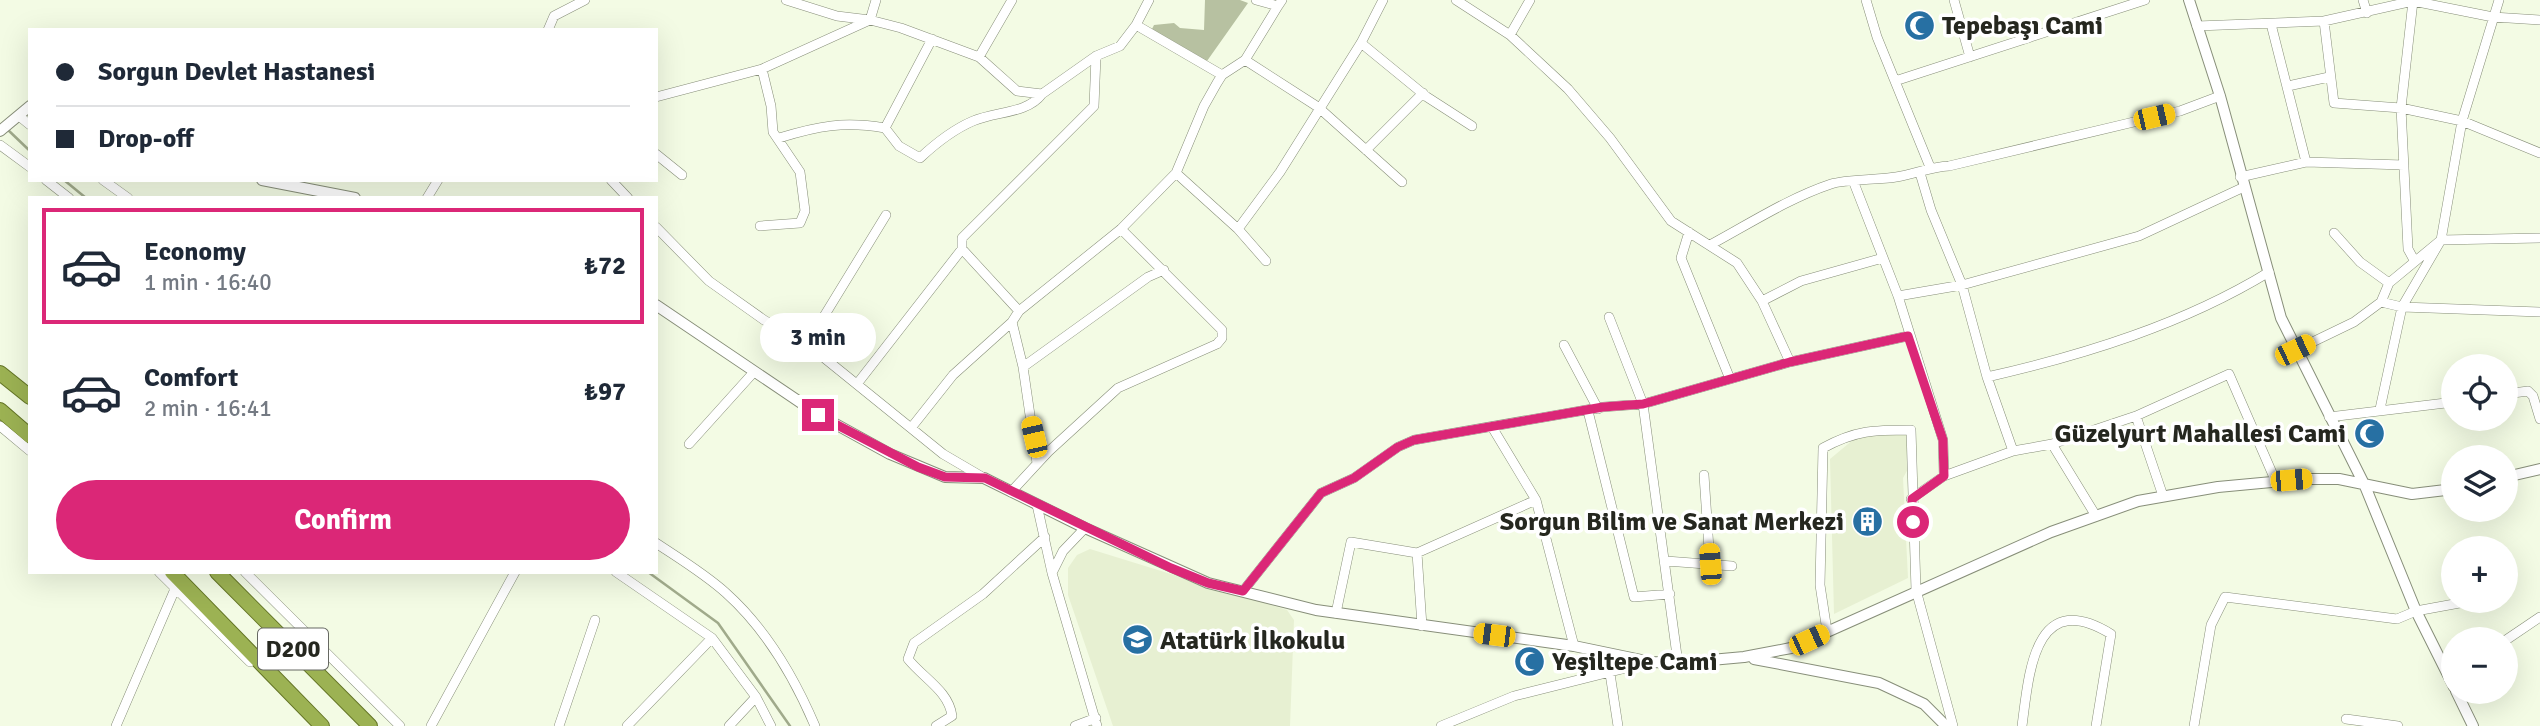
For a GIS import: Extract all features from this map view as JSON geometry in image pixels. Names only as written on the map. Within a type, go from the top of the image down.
[{"type":"highway","points":[[0,373],[28,395]]},
{"type":"highway","points":[[0,410],[28,434]]},
{"type":"highway","name":"D200","points":[[174,574],[319,726]]},
{"type":"highway","name":"D200","points":[[219,574],[370,726]]},
{"type":"street","points":[[549,28],[554,16],[585,0]]},
{"type":"street","points":[[786,0],[798,1],[837,16],[870,20],[932,39],[979,57],[1017,91],[1042,94]]},
{"type":"street","points":[[658,96],[762,69],[870,20],[876,0]]},
{"type":"street","points":[[979,57],[1012,0]]},
{"type":"street","points":[[885,128],[898,146],[920,158],[946,135],[962,127],[986,116],[1035,103],[1042,94],[1059,85],[1096,56],[1120,46],[1136,25],[1149,0]]},
{"type":"street","points":[[911,428],[953,375],[1012,322],[1019,311],[1121,229],[1176,173],[1204,106],[1222,75],[1245,60],[1280,3],[1256,0]]},
{"type":"street","points":[[1238,229],[1280,172],[1318,107],[1361,43],[1383,0]]},
{"type":"street","points":[[1456,0],[1510,35],[1568,89],[1610,138],[1671,221],[1737,264],[1762,301],[1790,362]]},
{"type":"street","points":[[1510,35],[1530,0]]},
{"type":"street","points":[[1866,0],[1877,37],[1930,167]]},
{"type":"street","points":[[1954,0],[1969,57]]},
{"type":"street","points":[[1895,81],[2145,0]]},
{"type":"street","points":[[2189,0],[2220,96],[2281,318],[2365,486],[2416,611],[2441,652]]},
{"type":"street","points":[[2363,0],[2367,13]]},
{"type":"street","points":[[2380,409],[2402,307],[2441,240],[2462,121],[2499,0]]},
{"type":"street","points":[[2197,26],[2323,21],[2413,1],[2493,17],[2540,20]]},
{"type":"street","points":[[2413,1],[2401,108],[2408,249],[2414,260]]},
{"type":"street","points":[[2323,21],[2334,103],[2401,108],[2462,121],[2540,153]]},
{"type":"street","points":[[2271,24],[2306,162]]},
{"type":"street","points":[[1136,25],[1222,75]]},
{"type":"street","points":[[885,128],[932,39]]},
{"type":"street","points":[[1361,43],[1423,93],[1472,125]]},
{"type":"street","points":[[857,384],[962,249],[965,231],[1094,106],[1096,56]]},
{"type":"street","points":[[1245,60],[1318,107],[1402,181]]},
{"type":"street","points":[[760,226],[800,223],[804,219],[800,172],[773,132],[771,106],[762,69]]},
{"type":"street","points":[[2288,86],[2329,77]]},
{"type":"street","points":[[1366,150],[1423,93]]},
{"type":"street","points":[[1710,245],[1809,192],[1835,182],[1854,183],[1920,173],[1930,167],[1949,166],[2166,114],[2220,96]]},
{"type":"street","points":[[0,131],[28,108]]},
{"type":"street","points":[[19,116],[28,123]]},
{"type":"street","points":[[779,138],[830,124],[885,128]]},
{"type":"street","points":[[0,145],[28,166]]},
{"type":"street","points":[[658,155],[682,175]]},
{"type":"street","points":[[1898,296],[1962,285],[2139,236],[2242,182],[2306,162],[2404,164]]},
{"type":"street","points":[[1176,173],[1238,229],[1266,261]]},
{"type":"street","points":[[1920,173],[1931,210],[1962,285],[1987,377],[2013,451]]},
{"type":"street","points":[[49,182],[66,196]]},
{"type":"street","points":[[106,182],[125,196]]},
{"type":"street","points":[[272,182],[345,196]]},
{"type":"street","points":[[613,182],[626,196]]},
{"type":"street","points":[[1854,183],[1898,296],[1908,336],[1943,440],[1944,476]]},
{"type":"street","points":[[807,344],[886,215]]},
{"type":"street","points":[[658,228],[709,281],[764,320],[807,344],[943,454],[1037,505],[1196,578],[1336,613],[1574,646],[1651,662],[1678,663],[1744,657],[1791,648],[1916,590],[2138,501],[2276,482],[2339,479],[2413,494],[2441,491]]},
{"type":"street","points":[[1011,492],[1037,463],[1118,388],[1217,344],[1222,338],[1222,330],[1121,229]]},
{"type":"street","points":[[1689,232],[1681,258],[1730,379]]},
{"type":"street","points":[[2334,233],[2360,262],[2389,283]]},
{"type":"street","points":[[2295,350],[2354,321],[2381,302],[2389,283],[2441,240],[2540,238]]},
{"type":"street","points":[[962,249],[1019,311]]},
{"type":"street","points":[[1762,301],[1801,281],[1883,258]]},
{"type":"street","points":[[1023,367],[1149,277],[1164,270]]},
{"type":"street","points":[[1987,377],[2106,345],[2237,292],[2269,272]]},
{"type":"street","points":[[2381,302],[2402,307],[2540,312]]},
{"type":"street","points":[[658,306],[818,415],[918,467],[954,478],[985,478]]},
{"type":"street","points":[[1609,317],[1643,404],[1678,663]]},
{"type":"street","points":[[1012,322],[1023,367],[1037,463]]},
{"type":"street","points":[[1243,591],[1321,493],[1354,478],[1398,447],[1414,440],[1643,404],[1790,362],[1908,336]]},
{"type":"street","points":[[1564,345],[1593,410],[1633,597],[1670,594]]},
{"type":"street","points":[[689,444],[753,373]]},
{"type":"street","points":[[1912,499],[1944,476],[2013,451],[2052,444],[2136,415],[2229,374],[2276,482]]},
{"type":"street","points":[[2518,392],[2528,391],[2533,396],[2540,419]]},
{"type":"street","points":[[2329,417],[2441,403]]},
{"type":"street","points":[[2136,415],[2163,496]]},
{"type":"street","points":[[0,426],[28,449]]},
{"type":"street","points":[[1492,427],[1536,500],[1574,646]]},
{"type":"street","points":[[1827,631],[1820,585],[1823,448],[1848,435],[1869,430],[1911,430],[1916,590],[1953,726]]},
{"type":"street","points":[[2052,444],[2096,516]]},
{"type":"street","points":[[2518,474],[2540,469]]},
{"type":"street","points":[[1704,475],[1710,564]]},
{"type":"street","points":[[1336,613],[1351,542],[1417,552],[1536,500]]},
{"type":"street","points":[[1037,505],[1052,573],[1096,722],[1074,726]]},
{"type":"street","points":[[1052,573],[1068,545],[1085,528]]},
{"type":"street","points":[[936,726],[952,716],[951,707],[946,697],[908,659],[909,651],[914,643],[940,622],[983,594],[1045,537]]},
{"type":"street","points":[[658,544],[728,595],[763,635],[802,695],[815,726]]},
{"type":"street","points":[[1417,552],[1422,626]]},
{"type":"street","points":[[1666,561],[1732,566]]},
{"type":"street","points":[[161,574],[319,726]]},
{"type":"street","points":[[247,574],[400,726]]},
{"type":"street","points":[[431,726],[514,574]]},
{"type":"street","points":[[619,574],[712,638],[757,697],[771,726]]},
{"type":"street","points":[[116,726],[175,589]]},
{"type":"street","points":[[2194,726],[2211,625],[2225,597],[2397,619],[2416,611],[2441,606]]},
{"type":"street","points":[[2518,632],[2540,617]]},
{"type":"street","points":[[2022,726],[2031,660],[2036,646],[2050,629],[2064,621],[2075,620],[2093,623],[2111,634],[2096,726]]},
{"type":"street","points":[[559,726],[594,621]]},
{"type":"street","points":[[627,726],[712,638]]},
{"type":"street","points":[[1607,654],[1618,726]]},
{"type":"street","points":[[1744,657],[1879,682],[1924,704],[1946,726]]},
{"type":"street","points":[[1441,726],[1514,696],[1584,681],[1610,670],[1651,662]]},
{"type":"street","points":[[729,726],[757,697]]},
{"type":"street","points":[[2462,704],[2473,726]]},
{"type":"street","points":[[2346,719],[2398,726]]},
{"type":"shaded area","points":[[1205,0],[1240,0],[1248,3],[1207,61],[1152,29],[1154,25],[1174,23],[1180,28],[1204,30]]},
{"type":"shaded area","points":[[1860,434],[1906,434],[1909,467],[1903,478],[1908,578],[1834,614],[1830,459]]},
{"type":"shaded area","points":[[1090,549],[1287,610],[1294,620],[1290,726],[1113,726],[1068,595],[1068,568],[1077,555]]},
{"type":"waterway","points":[[7,129],[28,149]]},
{"type":"waterway","points":[[66,182],[84,196]]},
{"type":"waterway","points":[[651,574],[718,623],[790,726]]},
{"type":"place","name":"Tepebaşı Cami","points":[[1919,25]]},
{"type":"place","name":"Güzelyurt Mahallesi Cami","points":[[2369,433]]},
{"type":"place","name":"Sorgun Bilim ve Sanat Merkezi","points":[[1867,521]]},
{"type":"place","name":"Atatürk İlkokulu","points":[[1137,640]]},
{"type":"place","name":"Yeşiltepe Cami","points":[[1529,661]]},
{"type":"route","points":[[818,415],[918,467],[962,480],[985,478],[1171,568],[1208,583],[1243,591],[1321,493],[1354,478],[1398,447],[1414,440],[1603,407],[1643,404],[1790,362],[1908,336],[1943,440],[1944,476],[1938,483],[1912,499],[1913,522]]}]
